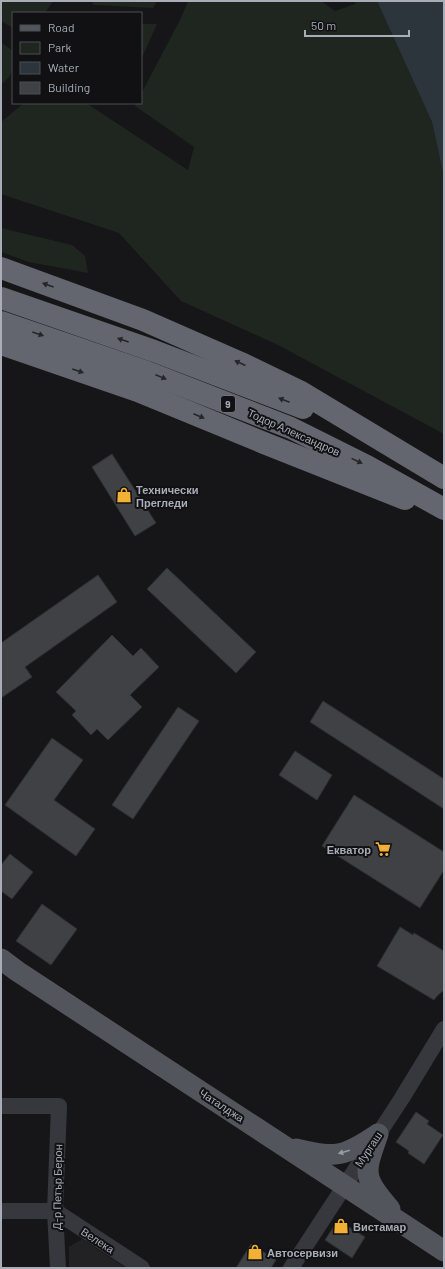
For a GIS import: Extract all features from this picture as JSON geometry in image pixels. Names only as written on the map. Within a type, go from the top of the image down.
[{"type":"highway","points":[[1,268],[143,320],[241,363],[301,392],[444,480]]},
{"type":"highway","name":"Тодор Александров","points":[[1,298],[154,351],[307,409],[444,480]]},
{"type":"highway","name":"Тодор Александров","points":[[1,322],[147,372],[290,428],[367,466],[444,509]]},
{"type":"highway","points":[[1,344],[138,391],[376,488],[444,513]]},
{"type":"main road","name":"Чаталджа","points":[[1,959],[23,975],[444,1251]]},
{"type":"main road","points":[[287,1147],[320,1154],[342,1153],[350,1151],[378,1134]]},
{"type":"main road","points":[[378,1134],[369,1161],[367,1170],[368,1178],[374,1190],[401,1223]]},
{"type":"street","name":"Мургаш","points":[[291,1268],[402,1098],[444,1029]]},
{"type":"street","name":"Д-р Петър Берон","points":[[1,1106],[60,1106],[55,1211],[58,1268]]},
{"type":"street","points":[[1,1211],[55,1211]]},
{"type":"street","name":"Велека","points":[[55,1211],[142,1268]]},
{"type":"shaded area","points":[[82,1239],[126,1268],[69,1268],[69,1247]]},
{"type":"green space","points":[[1,1],[53,1],[46,12],[12,12],[12,27],[1,21]]},
{"type":"green space","points":[[92,1],[157,1],[153,8],[93,5]]},
{"type":"green space","points":[[188,1],[321,1],[335,11],[355,4],[355,1],[377,1],[432,122],[444,177],[444,434],[278,345],[181,301],[119,233],[1,194],[1,122],[23,104],[88,104],[188,170],[194,147],[135,106],[136,104],[142,104],[142,92],[181,18]]},
{"type":"green space","points":[[142,24],[157,24],[142,58]]},
{"type":"green space","points":[[1,42],[12,50],[12,70],[9,77],[1,85]]},
{"type":"green space","points":[[1,228],[72,245],[85,256],[88,273],[29,262],[1,252]]},
{"type":"water","points":[[377,1],[444,1],[444,177],[432,122]]},
{"type":"building","name":"Технически Прегледи","points":[[112,454],[156,523],[135,536],[92,467]]},
{"type":"building","points":[[167,568],[256,652],[236,673],[147,589]]},
{"type":"building","points":[[98,575],[117,602],[25,667],[32,677],[1,698],[1,643]]},
{"type":"building","points":[[112,635],[133,656],[141,648],[159,667],[130,695],[142,707],[108,740],[97,729],[91,735],[72,715],[76,711],[56,692]]},
{"type":"building","points":[[323,701],[444,779],[444,809],[310,722]]},
{"type":"building","points":[[178,707],[199,721],[133,819],[112,805]]},
{"type":"building","points":[[52,738],[83,760],[54,800],[95,829],[76,856],[5,805]]},
{"type":"building","points":[[295,751],[332,775],[317,800],[279,775]]},
{"type":"building","name":"Екватор","points":[[354,795],[444,852],[444,870],[420,908],[322,846]]},
{"type":"building","points":[[10,854],[33,872],[12,899],[1,891],[1,865]]},
{"type":"building","points":[[42,904],[77,929],[51,965],[16,941]]},
{"type":"building","points":[[400,927],[413,935],[414,933],[444,951],[444,990],[434,1000],[377,966]]},
{"type":"building","points":[[416,1112],[429,1121],[427,1124],[443,1135],[424,1164],[408,1153],[409,1151],[396,1142]]},
{"type":"building","points":[[338,1220],[365,1237],[352,1258],[325,1240]]},
{"type":"building","name":"Автосервизи","points":[[251,1244],[276,1260],[271,1268],[236,1268]]},
{"type":"place","name":"Технически Прегледи","points":[[124,495]]},
{"type":"place","name":"Екватор","points":[[383,849]]},
{"type":"place","name":"Вистамар","points":[[341,1226]]},
{"type":"place","name":"Автосервизи","points":[[255,1252]]}]
